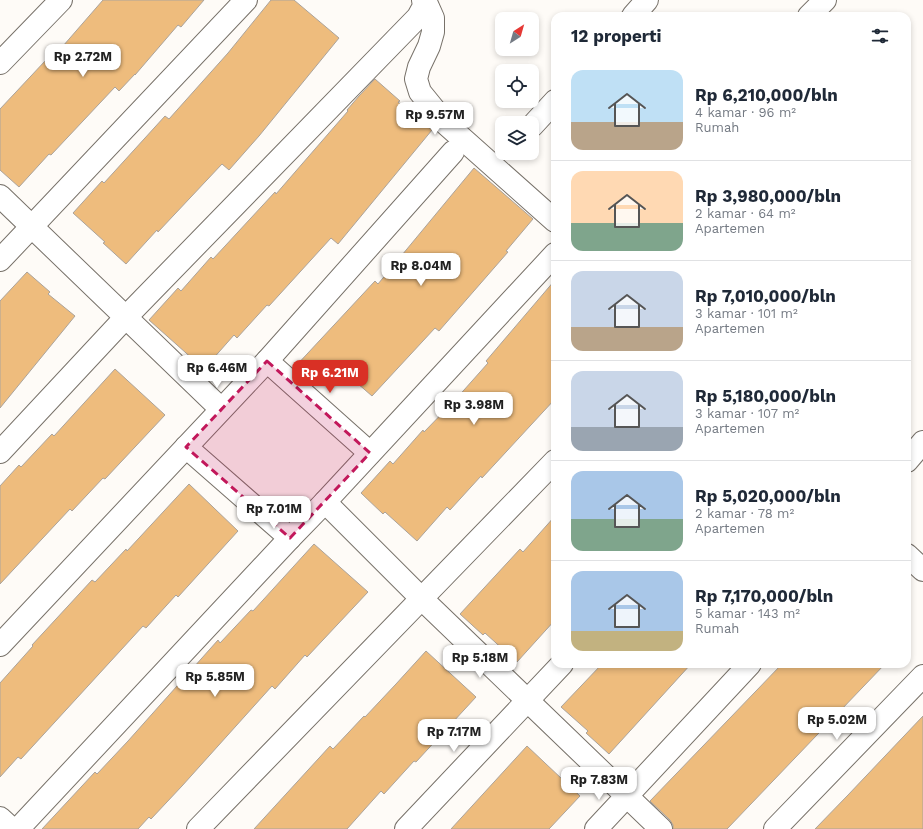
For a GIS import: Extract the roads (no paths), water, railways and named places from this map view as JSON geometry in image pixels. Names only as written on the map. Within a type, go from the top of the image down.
[{"type":"street","points":[[0,63],[61,0]]},
{"type":"street","points":[[0,260],[246,0]]},
{"type":"street","points":[[424,0],[433,18],[433,32],[429,46],[419,67],[416,79],[420,92],[446,124],[495,156]]},
{"type":"street","points":[[0,452],[126,317],[418,17],[424,6],[424,0]]},
{"type":"street","points":[[636,12],[647,0]]},
{"type":"street","points":[[813,12],[825,0]]},
{"type":"street","points":[[539,118],[551,105]]},
{"type":"street","points":[[3,636],[267,361],[453,152]]},
{"type":"street","points":[[501,160],[551,216]]},
{"type":"street","points":[[0,196],[221,409]]},
{"type":"street","points":[[18,829],[551,258]]},
{"type":"street","points":[[267,361],[370,453]]},
{"type":"street","points":[[911,456],[923,442]]},
{"type":"street","points":[[186,446],[290,538]]},
{"type":"street","points":[[198,829],[551,465]]},
{"type":"street","points":[[325,502],[422,599],[661,829]]},
{"type":"street","points":[[911,559],[923,570]]},
{"type":"street","points":[[406,829],[558,668]]},
{"type":"street","points":[[596,829],[746,668]]},
{"type":"street","points":[[775,829],[923,676]]},
{"type":"street","points":[[0,818],[12,829]]}]
